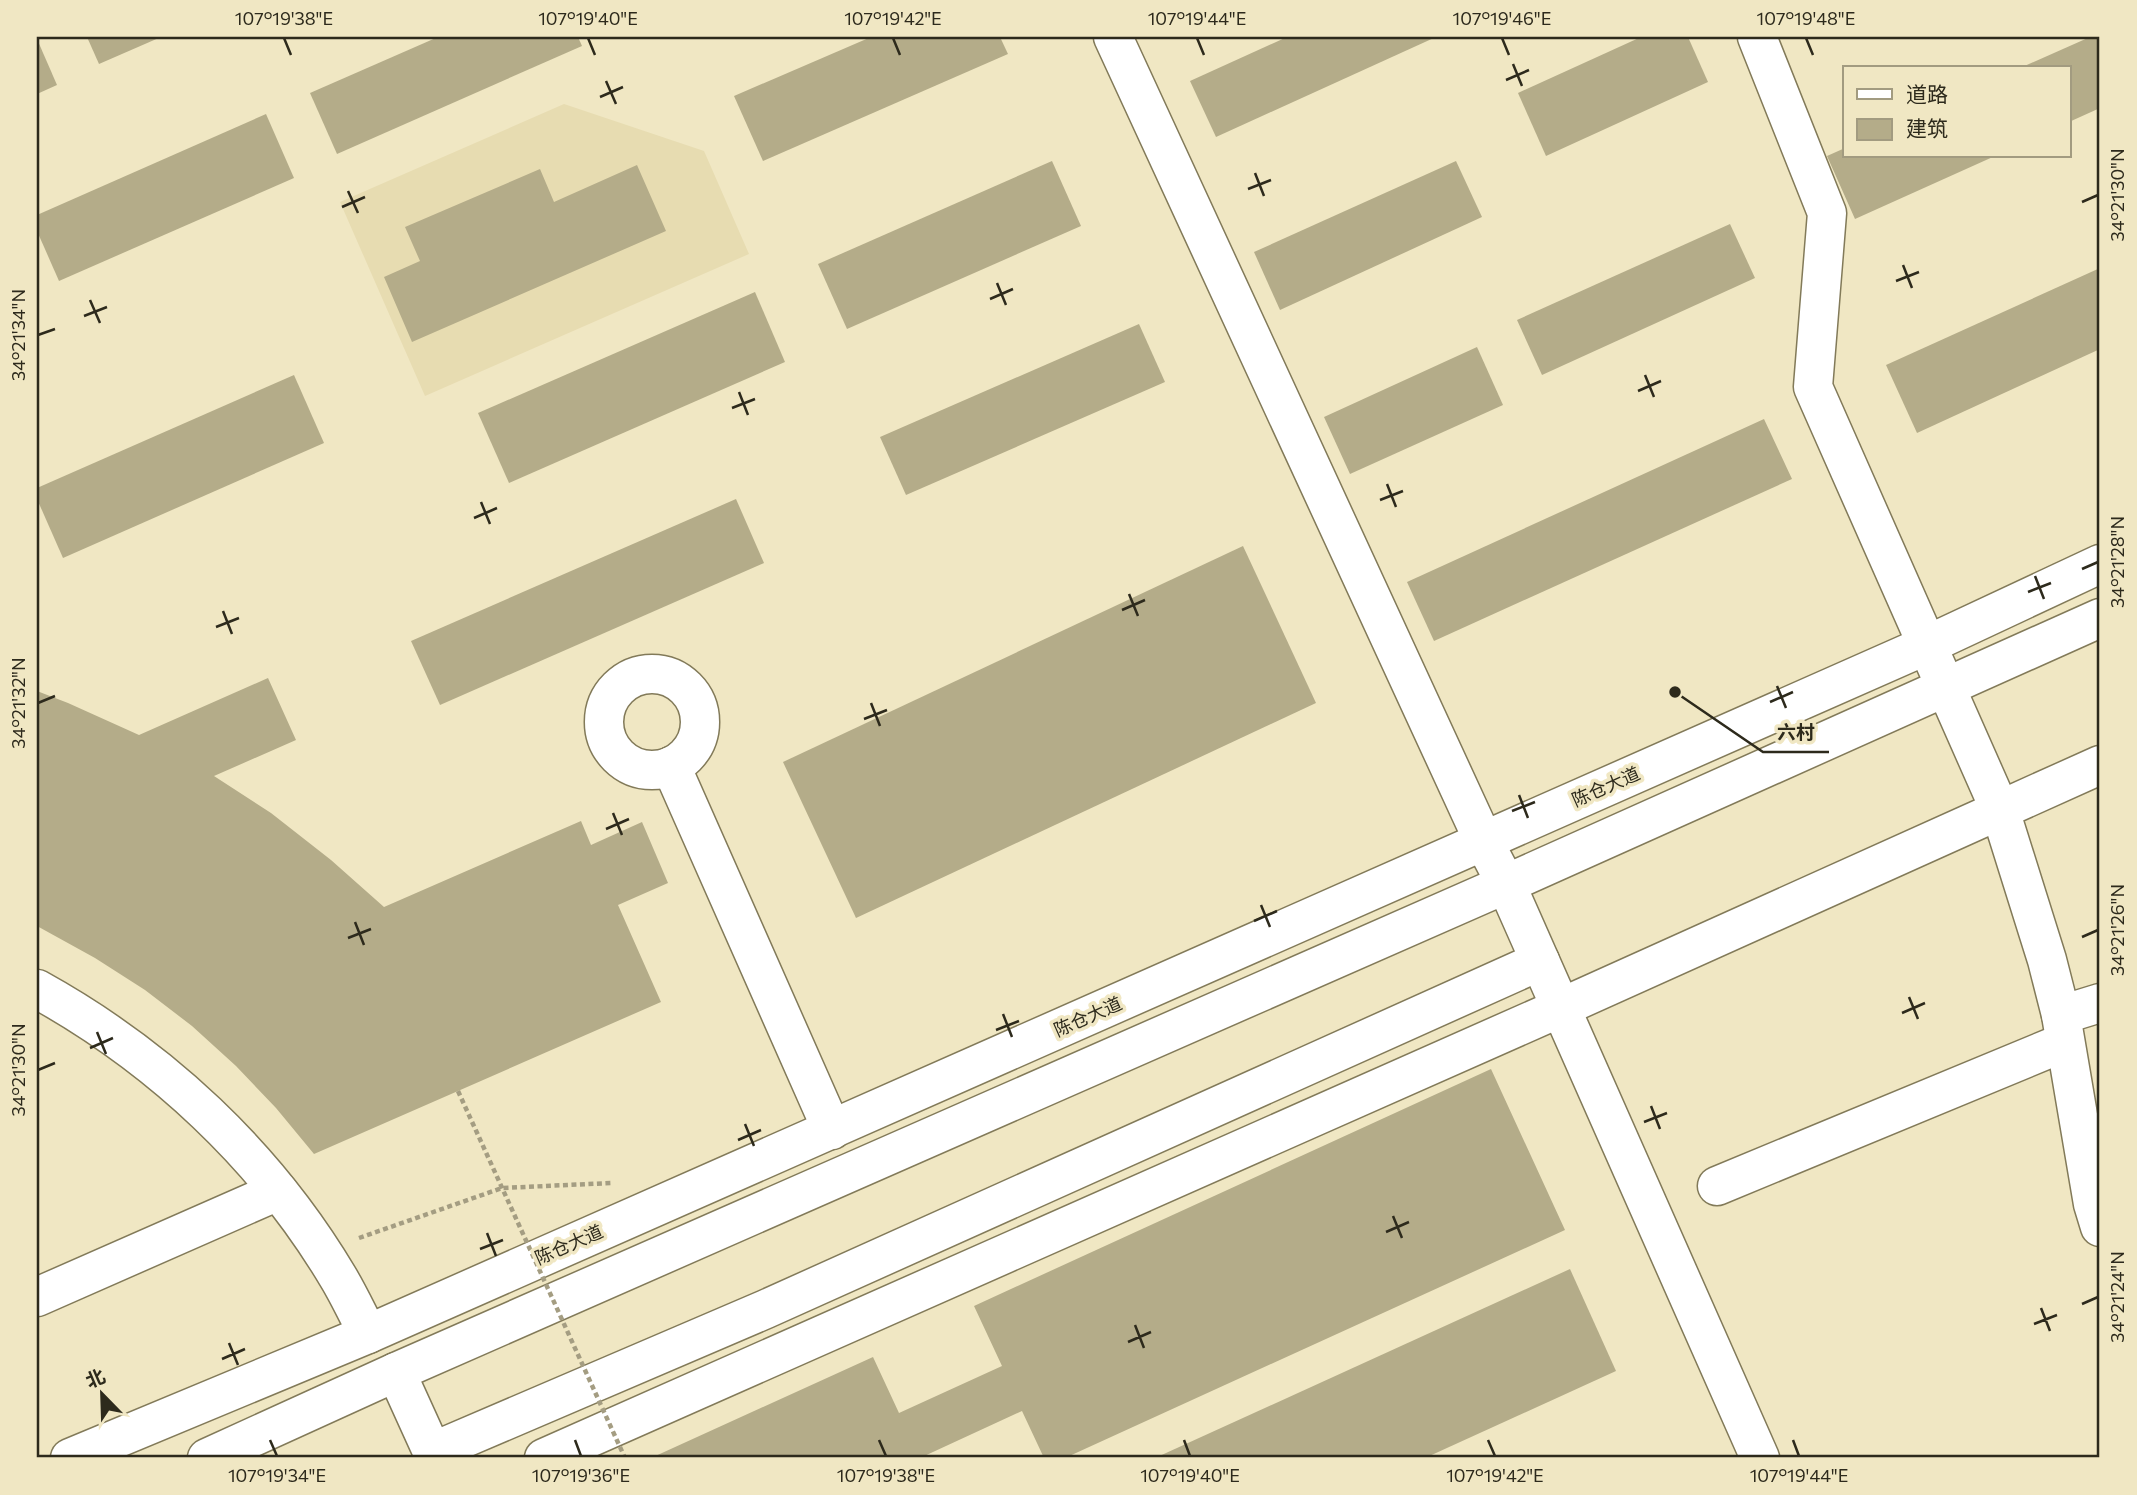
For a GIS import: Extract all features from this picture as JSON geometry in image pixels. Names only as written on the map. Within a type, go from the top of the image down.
[{"type":"main road","points":[[1113,37],[1484,842],[1506,884],[1760,1458]]},
{"type":"main road","points":[[1757,37],[1827,213],[1813,387],[2000,810],[2047,960],[2099,1217]]},
{"type":"main road","name":"陈仓大道","points":[[70,1458],[368,1334],[832,1130],[1927,645],[2100,564]]},
{"type":"main road","points":[[207,1458],[396,1372],[1506,884],[2100,618]]},
{"type":"main road","points":[[544,1458],[1560,1008],[2100,765]]},
{"type":"main road","points":[[671,766],[832,1130]]},
{"type":"main road","points":[[396,1372],[434,1455],[1540,961]]},
{"type":"main road","points":[[37,989],[73,1009],[126,1045],[176,1084],[222,1128],[278,1191],[321,1251],[368,1334]]},
{"type":"main road","points":[[1717,1186],[2063,1029],[2100,1003]]},
{"type":"main road","points":[[37,1297],[278,1191]]},
{"type":"path","points":[[458,1091],[625,1458]]},
{"type":"path","points":[[321,1251],[502,1188],[613,1183]]},
{"type":"shaded area","points":[[564,104],[704,151],[749,254],[425,396],[340,202]]},
{"type":"building","points":[[87,37],[161,37],[99,64]]},
{"type":"building","points":[[438,37],[578,37],[582,46],[337,154],[310,93]]},
{"type":"building","points":[[871,37],[1000,37],[1008,54],[763,161],[734,96]]},
{"type":"building","points":[[1287,37],[1436,37],[1216,137],[1190,81]]},
{"type":"building","points":[[1641,37],[1688,37],[1708,82],[1546,156],[1518,93]]},
{"type":"building","points":[[2090,37],[2100,37],[2100,108],[2070,122],[2070,66],[2025,66]]},
{"type":"building","points":[[37,39],[57,85],[37,94]]},
{"type":"building","points":[[266,114],[294,178],[59,281],[37,231],[37,215]]},
{"type":"building","points":[[1843,149],[1843,158],[1991,158],[1855,219],[1827,156]]},
{"type":"building","points":[[1052,161],[1081,226],[847,329],[818,264]]},
{"type":"building","points":[[1456,161],[1482,217],[1280,310],[1254,252]]},
{"type":"building","points":[[637,165],[666,231],[412,342],[384,277],[420,261],[405,227],[540,169],[554,202]]},
{"type":"building","points":[[1730,224],[1755,278],[1542,375],[1517,320]]},
{"type":"building","points":[[2100,268],[2100,349],[1917,433],[1886,365]]},
{"type":"building","points":[[755,292],[785,362],[509,483],[478,413]]},
{"type":"building","points":[[1139,324],[1165,382],[906,495],[880,437]]},
{"type":"building","points":[[1477,347],[1503,405],[1350,474],[1324,417]]},
{"type":"building","points":[[294,375],[324,443],[63,558],[37,499],[37,488]]},
{"type":"building","points":[[1764,419],[1792,479],[1434,641],[1407,582]]},
{"type":"building","points":[[736,499],[764,563],[440,705],[411,641]]},
{"type":"building","points":[[1243,546],[1316,703],[856,918],[783,762]]},
{"type":"building","points":[[268,678],[296,740],[214,776],[271,813],[331,860],[384,907],[581,821],[591,845],[642,822],[668,883],[618,905],[661,1002],[314,1154],[236,1066],[192,1026],[145,990],[37,926],[37,691],[139,735]]},
{"type":"building","points":[[1491,1069],[1565,1230],[1065,1458],[1044,1458],[1022,1411],[920,1458],[651,1458],[873,1357],[899,1413],[1002,1366],[974,1306]]},
{"type":"building","points":[[1570,1269],[1616,1371],[1425,1458],[1155,1458]]},
{"type":"place","name":"六村","points":[[1675,692]]}]
